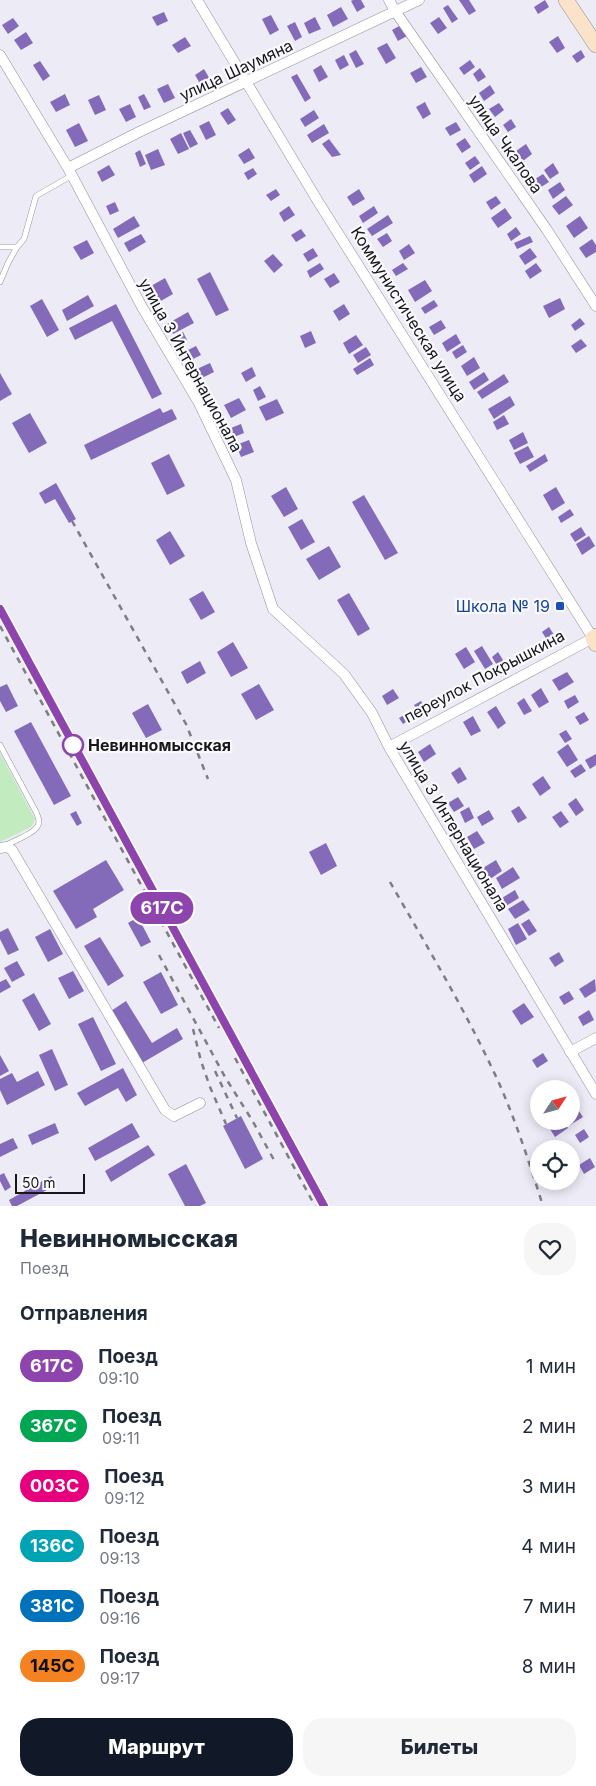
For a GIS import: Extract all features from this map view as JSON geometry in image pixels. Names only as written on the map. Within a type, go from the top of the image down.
[{"type":"street","name":"Коммунистическая улица","points":[[197,0],[319,203],[595,639]]},
{"type":"street","name":"улица Чкалова","points":[[389,0],[547,230],[596,306]]},
{"type":"street","name":"улица Шаумяна","points":[[69,172],[139,132],[419,0]]},
{"type":"street","points":[[566,0],[596,45]]},
{"type":"street","name":"улица 3 Интернационала","points":[[0,55],[69,172],[142,308],[199,403],[236,480],[251,543],[273,609],[344,674],[372,713],[390,747],[596,1094]]},
{"type":"street","name":"переулок Покрышкина","points":[[390,747],[595,639]]},
{"type":"street","points":[[0,848],[7,847],[12,850],[165,1110],[174,1116],[200,1103]]},
{"type":"street","points":[[570,1052],[596,1038]]},
{"type":"lane","points":[[0,282],[8,263],[24,239],[36,196],[69,172]]},
{"type":"lane","points":[[0,247],[17,248]]},
{"type":"lane","points":[[0,745],[36,812],[39,822],[38,827],[34,830],[0,848]]},
{"type":"green space","points":[[0,753],[35,819],[31,827],[0,842]]},
{"type":"building","points":[[361,0],[365,7],[357,12],[351,1]]},
{"type":"building","points":[[459,0],[469,0],[476,11],[469,15]]},
{"type":"building","points":[[545,0],[549,7],[538,14],[534,7]]},
{"type":"building","points":[[448,5],[458,19],[452,23],[443,8]]},
{"type":"building","points":[[341,7],[348,19],[333,27],[327,15]]},
{"type":"building","points":[[164,12],[168,21],[157,26],[152,17]]},
{"type":"building","points":[[271,15],[279,30],[270,35],[262,19]]},
{"type":"building","points":[[315,17],[321,29],[309,34],[304,23]]},
{"type":"building","points":[[439,17],[447,28],[438,34],[430,23]]},
{"type":"building","points":[[13,18],[19,26],[8,34],[2,25]]},
{"type":"building","points":[[295,22],[302,37],[295,41],[287,26]]},
{"type":"building","points":[[401,25],[407,36],[398,41],[392,30]]},
{"type":"building","points":[[26,32],[33,43],[21,50],[14,40]]},
{"type":"building","points":[[558,36],[565,48],[557,53],[549,42]]},
{"type":"building","points":[[185,37],[191,46],[178,53],[172,45]]},
{"type":"building","points":[[387,43],[396,58],[386,64],[377,48]]},
{"type":"building","points":[[356,50],[364,64],[356,68],[349,54]]},
{"type":"building","points":[[581,50],[585,57],[577,63],[572,56]]},
{"type":"building","points":[[344,55],[349,65],[340,70],[335,60]]},
{"type":"building","points":[[470,60],[475,67],[464,75],[459,68]]},
{"type":"building","points":[[40,61],[50,76],[43,81],[33,65]]},
{"type":"building","points":[[321,65],[328,77],[319,82],[313,70]]},
{"type":"building","points":[[421,67],[427,77],[416,83],[410,73]]},
{"type":"building","points":[[480,68],[486,77],[478,82],[473,74]]},
{"type":"building","points":[[204,69],[211,81],[202,87],[195,75]]},
{"type":"building","points":[[297,74],[311,98],[305,102],[291,77]]},
{"type":"building","points":[[168,84],[175,98],[164,103],[157,89]]},
{"type":"building","points":[[490,85],[495,93],[484,101],[479,93]]},
{"type":"building","points":[[65,94],[70,105],[56,112],[50,102]]},
{"type":"building","points":[[144,94],[151,107],[144,110],[138,97]]},
{"type":"building","points":[[99,95],[106,110],[95,115],[88,100]]},
{"type":"building","points":[[425,102],[431,114],[423,119],[416,107]]},
{"type":"building","points":[[499,103],[504,110],[495,117],[489,109]]},
{"type":"building","points":[[130,104],[136,117],[126,122],[119,109]]},
{"type":"building","points":[[228,108],[236,120],[228,125],[220,113]]},
{"type":"building","points":[[314,110],[319,118],[305,127],[300,119]]},
{"type":"building","points":[[511,119],[516,127],[508,132],[503,125]]},
{"type":"building","points":[[209,121],[216,135],[206,140],[199,126]]},
{"type":"building","points":[[456,122],[461,130],[450,136],[445,128]]},
{"type":"building","points":[[79,123],[88,141],[75,147],[66,130]]},
{"type":"building","points":[[324,124],[329,133],[312,143],[307,135]]},
{"type":"building","points":[[190,130],[198,144],[190,148],[183,133]]},
{"type":"building","points":[[181,133],[189,149],[178,154],[170,139]]},
{"type":"building","points":[[465,138],[471,147],[462,153],[456,144]]},
{"type":"building","points":[[329,139],[341,155],[332,157],[322,144]]},
{"type":"building","points":[[526,144],[532,154],[523,161],[516,151]]},
{"type":"building","points":[[249,148],[255,158],[244,164],[238,155]]},
{"type":"building","points":[[158,149],[165,165],[151,170],[145,155]]},
{"type":"building","points":[[140,150],[146,164],[140,167],[135,153]]},
{"type":"building","points":[[475,156],[480,163],[470,170],[465,163]]},
{"type":"building","points":[[553,163],[559,173],[550,179],[544,170]]},
{"type":"building","points":[[109,165],[115,175],[102,182],[97,172]]},
{"type":"building","points":[[482,166],[487,174],[474,183],[469,175]]},
{"type":"building","points":[[253,168],[257,174],[248,180],[244,173]]},
{"type":"building","points":[[543,174],[549,182],[538,189],[532,181]]},
{"type":"building","points":[[560,182],[565,190],[553,199],[548,190]]},
{"type":"building","points":[[276,189],[280,195],[271,201],[266,195]]},
{"type":"building","points":[[359,189],[365,199],[353,206],[347,197]]},
{"type":"building","points":[[496,196],[501,203],[491,210],[486,202]]},
{"type":"building","points":[[566,196],[573,205],[559,215],[552,206]]},
{"type":"building","points":[[115,202],[119,211],[110,215],[106,206]]},
{"type":"building","points":[[289,206],[295,215],[284,222],[279,213]]},
{"type":"building","points":[[374,206],[378,213],[363,223],[359,216]]},
{"type":"building","points":[[505,208],[512,218],[498,228],[491,218]]},
{"type":"building","points":[[388,215],[393,223],[372,236],[367,229]]},
{"type":"building","points":[[134,216],[140,226],[118,238],[113,229]]},
{"type":"building","points":[[580,216],[588,228],[574,238],[566,226]]},
{"type":"building","points":[[516,227],[521,234],[511,241],[507,234]]},
{"type":"building","points":[[301,229],[306,236],[296,242],[291,235]]},
{"type":"building","points":[[387,233],[392,241],[383,247],[377,239]]},
{"type":"building","points":[[141,234],[146,242],[129,252],[124,243]]},
{"type":"building","points":[[530,236],[533,242],[517,249],[514,243]]},
{"type":"building","points":[[592,239],[596,245],[596,252],[586,258],[579,248]]},
{"type":"building","points":[[87,240],[94,253],[81,260],[73,247]]},
{"type":"building","points":[[409,244],[415,253],[404,260],[399,251]]},
{"type":"building","points":[[313,248],[318,256],[308,262],[303,254]]},
{"type":"building","points":[[530,248],[537,257],[525,265],[519,256]]},
{"type":"building","points":[[273,254],[283,265],[274,273],[264,261]]},
{"type":"building","points":[[320,263],[324,269],[310,278],[307,271]]},
{"type":"building","points":[[403,263],[408,269],[396,276],[392,270]]},
{"type":"building","points":[[536,263],[542,271],[530,279],[525,271]]},
{"type":"building","points":[[210,272],[229,310],[216,316],[197,279]]},
{"type":"building","points":[[334,273],[340,282],[330,288],[324,279]]},
{"type":"building","points":[[165,278],[173,294],[159,302],[151,286]]},
{"type":"building","points":[[425,280],[432,291],[415,302],[408,290]]},
{"type":"building","points":[[88,295],[94,306],[67,321],[62,310]]},
{"type":"building","points":[[560,298],[565,309],[549,318],[543,306]]},
{"type":"building","points":[[42,299],[59,330],[47,337],[30,306]]},
{"type":"building","points":[[434,300],[438,306],[425,314],[421,308]]},
{"type":"building","points":[[116,304],[162,394],[152,399],[112,321],[75,340],[69,328]]},
{"type":"building","points":[[344,304],[350,314],[339,321],[333,311]]},
{"type":"building","points":[[188,312],[194,323],[173,334],[167,324]]},
{"type":"building","points":[[580,318],[585,324],[575,331],[571,325]]},
{"type":"building","points":[[441,320],[446,328],[434,335],[429,327]]},
{"type":"building","points":[[311,331],[316,343],[305,348],[300,336]]},
{"type":"building","points":[[183,332],[187,340],[177,345],[173,337]]},
{"type":"building","points":[[456,334],[461,343],[447,352],[442,343]]},
{"type":"building","points":[[356,335],[363,345],[349,354],[343,343]]},
{"type":"building","points":[[581,339],[587,346],[576,353],[571,346]]},
{"type":"building","points":[[463,345],[467,352],[456,359],[452,352]]},
{"type":"building","points":[[196,346],[201,355],[191,360],[186,351]]},
{"type":"building","points":[[366,347],[371,355],[358,363],[353,355]]},
{"type":"building","points":[[474,357],[480,368],[467,376],[461,366]]},
{"type":"building","points":[[370,358],[374,365],[357,375],[353,369]]},
{"type":"building","points":[[210,363],[214,372],[202,378],[197,369]]},
{"type":"building","points":[[252,367],[256,376],[246,382],[241,373]]},
{"type":"building","points":[[484,372],[489,380],[474,390],[469,382]]},
{"type":"building","points":[[0,373],[12,394],[0,401]]},
{"type":"building","points":[[504,374],[509,382],[482,399],[477,392]]},
{"type":"building","points":[[260,386],[266,397],[258,401],[253,390]]},
{"type":"building","points":[[510,396],[515,405],[494,419],[488,409]]},
{"type":"building","points":[[239,398],[246,410],[231,418],[224,405]]},
{"type":"building","points":[[277,399],[284,413],[266,421],[259,407]]},
{"type":"building","points":[[160,408],[163,413],[172,409],[177,419],[91,460],[84,445]]},
{"type":"building","points":[[30,413],[47,443],[29,453],[12,423]]},
{"type":"building","points":[[504,415],[509,424],[497,430],[493,422]]},
{"type":"building","points":[[241,424],[244,433],[234,437],[231,428]]},
{"type":"building","points":[[523,432],[528,443],[514,450],[509,440]]},
{"type":"building","points":[[249,440],[254,452],[241,457],[236,445]]},
{"type":"building","points":[[528,446],[534,457],[520,464],[514,453]]},
{"type":"building","points":[[169,454],[185,486],[167,495],[151,463]]},
{"type":"building","points":[[545,454],[548,461],[530,472],[526,466]]},
{"type":"building","points":[[56,483],[76,519],[69,523],[55,499],[45,504],[39,493]]},
{"type":"building","points":[[286,487],[298,509],[284,517],[271,496]]},
{"type":"building","points":[[556,487],[565,503],[552,511],[543,495]]},
{"type":"building","points":[[364,495],[398,553],[385,560],[352,502]]},
{"type":"building","points":[[570,509],[574,515],[561,523],[558,517]]},
{"type":"building","points":[[302,519],[315,542],[301,550],[288,527]]},
{"type":"building","points":[[581,527],[586,535],[575,542],[570,534]]},
{"type":"building","points":[[170,531],[185,556],[170,565],[156,540]]},
{"type":"building","points":[[589,536],[595,546],[582,555],[576,544]]},
{"type":"building","points":[[329,546],[341,567],[319,580],[306,559]]},
{"type":"building","points":[[203,591],[215,612],[201,620],[189,599]]},
{"type":"building","points":[[349,593],[370,629],[358,636],[337,600]]},
{"type":"building","points":[[549,627],[556,638],[549,643],[542,632]]},
{"type":"building","points":[[233,642],[248,668],[231,677],[217,652]]},
{"type":"building","points":[[482,646],[493,664],[485,669],[474,651]]},
{"type":"building","points":[[466,647],[475,662],[464,669],[455,654]]},
{"type":"building","points":[[498,652],[508,668],[501,672],[492,657]]},
{"type":"building","points":[[200,661],[206,673],[187,684],[181,672]]},
{"type":"building","points":[[567,672],[574,682],[559,691],[552,680]]},
{"type":"building","points":[[7,684],[18,706],[6,712],[0,701],[0,687]]},
{"type":"building","points":[[259,684],[274,710],[256,720],[241,694]]},
{"type":"building","points":[[541,688],[549,702],[539,708],[531,695]]},
{"type":"building","points":[[393,689],[399,698],[387,705],[382,696]]},
{"type":"building","points":[[575,695],[579,702],[568,709],[564,701]]},
{"type":"building","points":[[524,698],[532,711],[524,715],[517,703]]},
{"type":"building","points":[[421,701],[427,712],[421,716],[414,705]]},
{"type":"building","points":[[148,704],[162,730],[146,738],[132,713]]},
{"type":"building","points":[[496,706],[506,723],[498,729],[487,712]]},
{"type":"building","points":[[409,712],[412,718],[403,724],[399,718]]},
{"type":"building","points":[[584,712],[589,720],[580,725],[575,717]]},
{"type":"building","points":[[473,716],[481,731],[471,736],[463,722]]},
{"type":"building","name":"Невинномысская","points":[[31,722],[71,796],[54,805],[14,731]]},
{"type":"building","points":[[566,730],[572,739],[565,743],[559,734]]},
{"type":"building","points":[[430,744],[436,754],[424,762],[418,752]]},
{"type":"building","points":[[568,744],[578,760],[567,767],[557,752]]},
{"type":"building","points":[[596,754],[596,765],[590,769],[585,760]]},
{"type":"building","points":[[581,764],[586,771],[575,778],[570,771]]},
{"type":"building","points":[[460,767],[467,779],[458,784],[451,773]]},
{"type":"building","points":[[543,776],[551,788],[540,796],[532,784]]},
{"type":"building","points":[[458,797],[464,806],[454,812],[448,803]]},
{"type":"building","points":[[576,798],[584,810],[576,816],[568,804]]},
{"type":"building","points":[[519,806],[527,818],[518,823],[511,811]]},
{"type":"building","points":[[469,807],[474,818],[465,823],[460,812]]},
{"type":"building","points":[[489,810],[494,819],[482,826],[477,817]]},
{"type":"building","points":[[76,811],[82,823],[77,826],[70,814]]},
{"type":"building","points":[[561,811],[569,822],[560,828],[552,817]]},
{"type":"building","points":[[477,831],[485,843],[474,849],[467,837]]},
{"type":"building","points":[[326,843],[337,866],[321,875],[309,852]]},
{"type":"building","points":[[106,860],[124,890],[93,909],[97,917],[76,929],[53,891]]},
{"type":"building","points":[[496,860],[502,871],[490,879],[483,868]]},
{"type":"building","points":[[513,867],[520,878],[502,889],[496,878]]},
{"type":"building","points":[[515,890],[519,898],[506,906],[502,898]]},
{"type":"building","points":[[523,900],[530,910],[515,919],[508,909]]},
{"type":"building","points":[[138,917],[151,942],[141,947],[128,923]]},
{"type":"building","points":[[529,919],[537,931],[529,936],[521,924]]},
{"type":"building","points":[[518,923],[527,939],[516,945],[508,929]]},
{"type":"building","points":[[8,928],[19,950],[8,955],[0,939],[0,932]]},
{"type":"building","points":[[50,929],[63,954],[48,962],[35,937]]},
{"type":"building","points":[[100,937],[124,976],[108,986],[84,946]]},
{"type":"building","points":[[559,952],[564,961],[555,967],[549,958]]},
{"type":"building","points":[[17,961],[25,975],[12,982],[4,968]]},
{"type":"building","points":[[73,971],[84,991],[69,999],[58,978]]},
{"type":"building","points":[[161,972],[178,1005],[161,1014],[143,982]]},
{"type":"building","points":[[6,979],[11,987],[0,993],[0,982]]},
{"type":"building","points":[[595,979],[596,991],[585,998],[579,989]]},
{"type":"building","points":[[569,991],[574,999],[564,1005],[559,997]]},
{"type":"building","points":[[34,993],[51,1024],[39,1031],[22,1000]]},
{"type":"building","points":[[126,1001],[152,1043],[177,1028],[183,1039],[142,1063],[111,1011]]},
{"type":"building","points":[[524,1003],[534,1017],[521,1025],[512,1011]]},
{"type":"building","points":[[589,1010],[594,1020],[583,1026],[578,1017]]},
{"type":"building","points":[[93,1017],[116,1064],[101,1071],[78,1024]]},
{"type":"building","points":[[52,1049],[68,1085],[55,1091],[39,1055]]},
{"type":"building","points":[[543,1053],[548,1061],[537,1068],[532,1060]]},
{"type":"building","points":[[0,1055],[9,1071],[0,1076]]},
{"type":"building","points":[[123,1068],[137,1095],[126,1102],[118,1088],[85,1106],[77,1093]]},
{"type":"building","points":[[38,1071],[45,1085],[7,1105],[0,1090],[0,1079],[12,1073],[17,1082]]},
{"type":"building","points":[[241,1116],[263,1159],[245,1169],[223,1126]]},
{"type":"building","points":[[55,1123],[59,1133],[32,1145],[28,1135]]},
{"type":"building","points":[[132,1123],[140,1137],[95,1161],[88,1148]]},
{"type":"building","points":[[584,1129],[589,1137],[580,1143],[580,1140],[575,1135]]},
{"type":"building","points":[[551,1130],[565,1130],[555,1137]]},
{"type":"building","points":[[13,1138],[18,1148],[0,1157],[0,1144]]},
{"type":"building","points":[[148,1145],[155,1155],[111,1182],[105,1171]]},
{"type":"building","points":[[590,1158],[595,1167],[584,1174],[580,1164]]},
{"type":"building","points":[[186,1164],[206,1203],[200,1206],[185,1206],[168,1174]]},
{"type":"building","points":[[4,1173],[11,1187],[5,1191],[0,1181],[0,1175]]},
{"type":"building","points":[[51,1176],[56,1185],[17,1206],[12,1206],[9,1200]]},
{"type":"railway","points":[[72,521],[186,724],[208,779]]},
{"type":"railway","points":[[0,609],[324,1206]]},
{"type":"railway","points":[[0,626],[219,1028]]},
{"type":"railway","points":[[390,882],[455,996],[491,1066],[513,1118],[543,1206]]},
{"type":"railway","points":[[159,955],[225,1077],[274,1160]]},
{"type":"railway","points":[[193,1029],[210,1087],[226,1124]]},
{"type":"railway","points":[[235,1058],[315,1206]]},
{"type":"railway","points":[[215,1071],[237,1118]]},
{"type":"train","name":"617C","points":[[0,609],[324,1206]]},
{"type":"place","name":"Школа № 19","points":[[560,606]]},
{"type":"place","name":"Невинномысская","points":[[73,745]]}]
